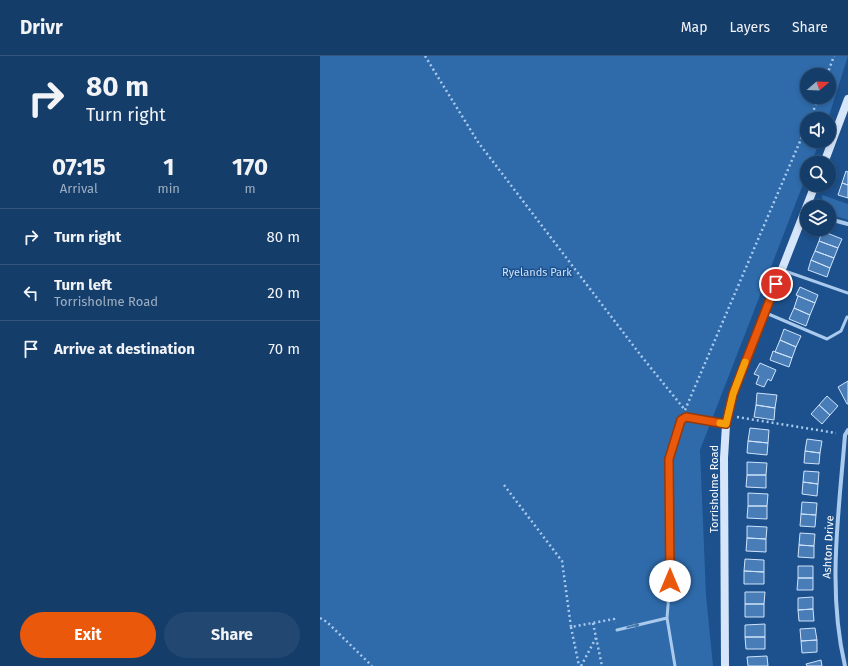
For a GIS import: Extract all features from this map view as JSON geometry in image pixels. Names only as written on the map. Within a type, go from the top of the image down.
[{"type":"main road","points":[[827,156],[848,99]]},
{"type":"main road","name":"Torrisholme Road","points":[[725,666],[724,458],[726,424],[733,394],[800,227]]},
{"type":"street","points":[[836,221],[848,224]]},
{"type":"street","name":"Ashton Drive","points":[[845,666],[840,645],[835,593],[836,541],[845,435],[848,430]]},
{"type":"lane","points":[[782,270],[848,293]]},
{"type":"lane","points":[[765,313],[827,339],[841,332],[847,317]]},
{"type":"lane","points":[[676,666],[667,618],[670,581],[669,459],[681,420],[686,417],[726,424]]},
{"type":"lane","points":[[617,630],[667,618]]},
{"type":"path","points":[[425,56],[478,142],[685,410],[800,141]]},
{"type":"path","points":[[830,68],[834,56]]},
{"type":"path","points":[[728,416],[845,435]]},
{"type":"path","points":[[504,485],[562,561],[571,627],[580,666]]},
{"type":"path","points":[[320,618],[328,622],[372,666]]},
{"type":"path","points":[[571,627],[614,619],[617,630]]},
{"type":"path","points":[[594,623],[602,666]]},
{"type":"path","points":[[580,666],[596,637]]},
{"type":"green space","name":"Ryelands Park","points":[[320,56],[848,56],[836,94],[836,68],[800,68],[800,104],[833,104],[830,112],[800,112],[800,148],[817,148],[814,156],[800,156],[800,192],[700,450],[706,595],[713,666],[320,666]]},
{"type":"green space","points":[[822,195],[848,204],[848,220],[836,216],[836,200],[822,200]]},
{"type":"building","points":[[846,171],[848,172],[848,185],[842,183]]},
{"type":"building","points":[[842,183],[848,185],[848,198],[838,195]]},
{"type":"building","points":[[820,236],[834,236],[842,239],[838,248],[819,241]]},
{"type":"building","points":[[819,241],[838,248],[834,258],[815,251]]},
{"type":"building","points":[[815,251],[834,258],[830,268],[811,260]]},
{"type":"building","points":[[811,260],[830,268],[827,277],[808,270]]},
{"type":"building","points":[[800,287],[818,295],[815,303],[796,295]]},
{"type":"building","points":[[798,296],[815,303],[810,315],[794,308]]},
{"type":"building","points":[[794,308],[810,315],[806,326],[789,319]]},
{"type":"building","points":[[784,329],[801,336],[796,347],[780,340]]},
{"type":"building","points":[[780,340],[796,347],[792,358],[775,352]]},
{"type":"building","points":[[773,351],[792,358],[789,367],[770,360]]},
{"type":"building","points":[[760,363],[776,370],[771,381],[768,379],[764,387],[756,384],[759,376],[754,374]]},
{"type":"building","points":[[848,381],[848,404],[847,404],[838,387]]},
{"type":"building","points":[[757,393],[777,395],[775,408],[756,405]]},
{"type":"building","points":[[827,396],[838,406],[830,415],[819,405]]},
{"type":"building","points":[[756,405],[775,408],[774,420],[754,417]]},
{"type":"building","points":[[819,405],[830,415],[822,424],[811,414]]},
{"type":"building","points":[[750,428],[769,430],[768,443],[748,441]]},
{"type":"building","points":[[807,439],[822,441],[820,453],[805,451]]},
{"type":"building","points":[[748,441],[768,443],[767,455],[747,453]]},
{"type":"building","points":[[805,451],[820,453],[819,464],[804,463]]},
{"type":"building","points":[[747,462],[767,463],[766,475],[747,475]]},
{"type":"building","points":[[804,471],[819,472],[818,484],[803,482]]},
{"type":"building","points":[[747,475],[766,475],[766,488],[746,487]]},
{"type":"building","points":[[803,482],[818,484],[817,496],[802,494]]},
{"type":"building","points":[[748,493],[768,494],[767,506],[748,506]]},
{"type":"building","points":[[802,502],[817,503],[816,515],[801,514]]},
{"type":"building","points":[[748,506],[767,506],[767,519],[747,518]]},
{"type":"building","points":[[801,514],[816,515],[815,527],[800,526]]},
{"type":"building","points":[[747,526],[767,527],[766,539],[747,538]]},
{"type":"building","points":[[800,533],[815,534],[814,546],[799,545]]},
{"type":"building","points":[[747,538],[766,539],[766,552],[746,551]]},
{"type":"building","points":[[799,545],[814,546],[814,558],[798,557]]},
{"type":"building","points":[[745,559],[764,560],[764,572],[744,571]]},
{"type":"building","points":[[798,566],[813,566],[813,578],[798,578]]},
{"type":"building","points":[[744,571],[764,572],[764,584],[744,584]]},
{"type":"building","points":[[798,578],[813,578],[813,590],[797,590]]},
{"type":"building","points":[[745,592],[765,592],[764,604],[745,604]]},
{"type":"building","points":[[813,597],[813,609],[798,610],[798,598]]},
{"type":"building","points":[[745,604],[764,604],[764,617],[745,617]]},
{"type":"building","points":[[813,609],[814,621],[799,621],[798,610]]},
{"type":"building","points":[[765,624],[765,637],[745,637],[745,625]]},
{"type":"building","points":[[815,628],[817,640],[801,641],[800,629]]},
{"type":"building","points":[[745,637],[765,637],[765,649],[746,649]]},
{"type":"building","points":[[817,640],[817,652],[802,653],[801,641]]},
{"type":"building","points":[[767,656],[768,666],[748,666],[747,657]]},
{"type":"building","points":[[821,660],[822,666],[807,666],[806,664]]},
{"type":"slow traffic","points":[[720,423],[726,424],[733,394],[745,362]]},
{"type":"route","points":[[670,581],[671,509],[669,459],[681,420],[686,417],[726,424],[733,394],[776,284]]}]
